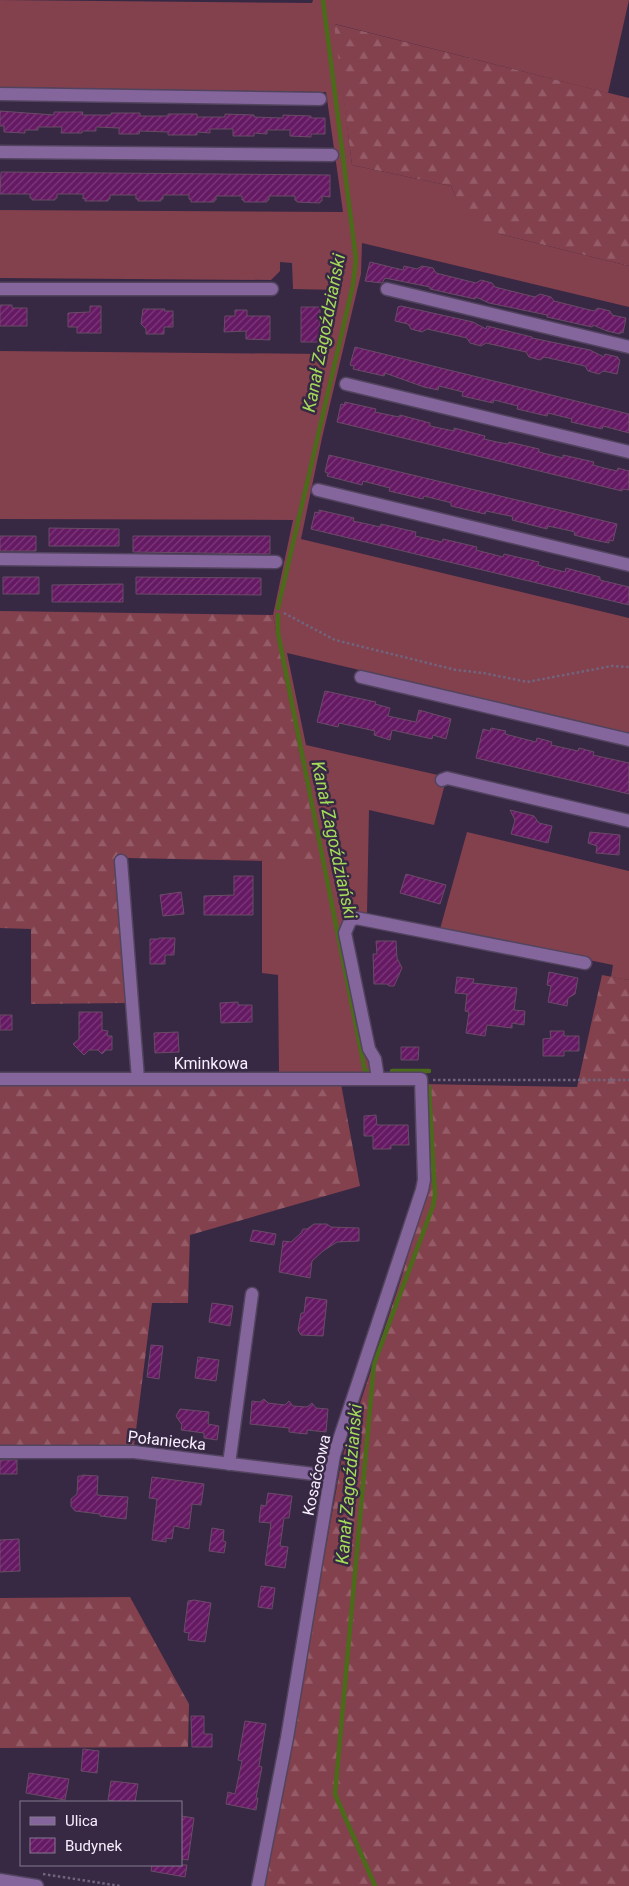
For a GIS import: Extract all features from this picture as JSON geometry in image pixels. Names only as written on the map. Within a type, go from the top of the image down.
[{"type":"street","points":[[0,94],[320,99]]},
{"type":"street","points":[[0,152],[332,155]]},
{"type":"street","points":[[0,289],[272,289]]},
{"type":"street","points":[[387,289],[629,346]]},
{"type":"street","points":[[346,384],[629,452]]},
{"type":"street","points":[[318,490],[629,565]]},
{"type":"street","points":[[0,559],[276,562]]},
{"type":"street","points":[[361,677],[629,740]]},
{"type":"street","points":[[442,780],[448,778],[629,821]]},
{"type":"street","points":[[121,860],[138,1079]]},
{"type":"street","points":[[378,1079],[374,1059],[369,1049],[345,933],[350,921],[356,918],[585,963]]},
{"type":"street","name":"Kminkowa","points":[[0,1079],[421,1079]]},
{"type":"street","name":"Kosaćcowa","points":[[258,1886],[287,1738],[334,1455],[422,1190],[424,1180],[421,1079]]},
{"type":"street","points":[[229,1464],[252,1294]]},
{"type":"street","name":"Połaniecka","points":[[0,1452],[134,1452],[330,1476]]},
{"type":"street","points":[[0,1880],[37,1880]]},
{"type":"path","points":[[284,613],[335,640],[456,670],[484,673],[527,682],[612,666],[629,667]]},
{"type":"path","points":[[421,1079],[523,1081],[629,1080]]},
{"type":"path","points":[[37,1880],[120,1886]]},
{"type":"green space","points":[[0,0],[312,3],[313,0],[629,0],[608,93],[335,24],[352,165],[451,186],[455,195],[500,234],[629,266],[629,307],[362,243],[361,274],[322,438],[301,539],[629,618],[629,733],[287,653],[306,745],[438,775],[445,784],[434,825],[369,810],[367,915],[354,912],[345,916],[342,928],[371,1067],[369,1074],[279,1075],[278,975],[262,973],[262,861],[319,861],[273,615],[293,520],[0,519],[0,351],[323,354],[323,347],[326,347],[326,343],[329,343],[329,306],[336,306],[336,290],[293,289],[292,263],[280,262],[280,271],[271,280],[0,278],[0,210],[343,212],[326,92],[0,87]]},
{"type":"green space","points":[[334,24],[629,98],[629,266],[500,234],[469,211],[455,195],[451,186],[352,165]]},
{"type":"green space","points":[[0,611],[273,615],[320,862],[127,858],[123,854],[117,854],[128,1003],[31,1004],[31,929],[0,928]]},
{"type":"green space","points":[[467,832],[629,871],[629,980],[611,977],[613,965],[440,929]]},
{"type":"green space","points":[[602,975],[629,980],[629,1886],[261,1886],[286,1768],[342,1458],[402,1276],[427,1188],[424,1084],[577,1087]]},
{"type":"green space","points":[[341,1084],[360,1186],[190,1235],[188,1303],[152,1303],[134,1446],[0,1447],[0,1085]]},
{"type":"green space","points":[[130,1597],[189,1704],[188,1747],[0,1748],[0,1598]]},
{"type":"building","points":[[0,111],[54,115],[54,112],[83,112],[82,115],[140,113],[140,116],[197,114],[197,117],[225,117],[225,114],[283,118],[283,115],[311,116],[311,118],[325,118],[325,134],[311,134],[311,137],[290,136],[290,130],[267,130],[267,134],[254,133],[254,136],[233,136],[233,129],[210,129],[210,133],[197,132],[197,135],[168,135],[168,132],[140,131],[139,134],[119,134],[119,128],[96,127],[96,131],[82,131],[82,133],[61,133],[62,127],[38,127],[38,130],[25,130],[25,133],[4,132],[4,126],[0,126]]},
{"type":"building","points":[[1,172],[330,175],[330,197],[322,196],[320,203],[297,202],[295,196],[269,196],[267,202],[244,202],[242,196],[216,196],[214,202],[191,202],[189,195],[163,195],[161,201],[138,201],[136,195],[110,195],[108,201],[85,201],[83,194],[57,194],[55,200],[32,200],[30,194],[0,194]]},
{"type":"building","points":[[370,262],[403,270],[404,266],[417,269],[422,266],[433,268],[436,273],[476,283],[481,280],[492,283],[495,287],[535,297],[540,294],[551,297],[554,301],[594,311],[598,308],[610,311],[612,315],[626,318],[623,333],[607,331],[593,325],[592,327],[547,317],[547,315],[489,303],[476,297],[475,299],[430,289],[430,287],[385,278],[382,283],[365,281]]},
{"type":"building","points":[[0,305],[12,305],[12,308],[27,308],[27,326],[0,326]]},
{"type":"building","points":[[90,306],[101,306],[101,333],[77,333],[77,327],[68,327],[68,313],[90,312]]},
{"type":"building","points":[[401,306],[473,322],[486,329],[487,326],[590,350],[604,357],[605,354],[618,357],[620,360],[617,374],[603,371],[599,374],[588,371],[585,366],[544,357],[540,360],[529,357],[526,352],[486,343],[481,346],[470,343],[467,338],[427,329],[422,332],[411,329],[408,324],[395,321],[398,307]]},
{"type":"building","points":[[301,307],[320,307],[320,342],[301,342]]},
{"type":"building","points":[[143,309],[173,311],[173,327],[164,327],[164,334],[146,334],[146,329],[141,324]]},
{"type":"building","points":[[235,310],[247,310],[247,316],[270,316],[270,340],[246,339],[246,331],[224,332],[225,316],[235,316]]},
{"type":"building","points":[[355,347],[629,414],[629,433],[603,426],[602,429],[571,422],[572,419],[548,413],[547,416],[517,409],[518,406],[494,400],[493,403],[462,396],[463,392],[439,386],[438,390],[424,387],[385,373],[384,376],[353,369],[354,366],[350,365]]},
{"type":"building","points":[[345,402],[376,409],[375,412],[399,417],[400,415],[430,423],[430,426],[454,431],[454,428],[485,436],[484,439],[508,444],[509,442],[539,449],[539,452],[563,458],[563,455],[594,462],[593,465],[617,471],[618,468],[629,471],[629,490],[623,489],[622,491],[337,422],[341,404],[344,405]]},
{"type":"building","points":[[329,455],[617,524],[613,541],[609,540],[609,543],[594,540],[574,535],[575,532],[571,531],[548,526],[547,529],[512,520],[513,517],[510,516],[486,511],[485,514],[451,506],[451,503],[424,496],[423,499],[389,491],[390,488],[363,481],[362,485],[327,476],[328,473],[325,472]]},
{"type":"building","points":[[319,510],[354,518],[353,521],[380,527],[381,524],[416,532],[415,536],[442,542],[443,539],[477,547],[476,550],[503,557],[504,554],[539,562],[538,565],[565,572],[566,568],[600,577],[600,580],[629,587],[629,605],[311,529],[315,512],[319,513]]},
{"type":"building","points":[[49,528],[119,529],[119,546],[49,546]]},
{"type":"building","points":[[0,536],[36,536],[36,551],[0,551]]},
{"type":"building","points":[[133,536],[270,536],[270,554],[133,552]]},
{"type":"building","points":[[3,577],[39,577],[39,594],[3,594]]},
{"type":"building","points":[[136,577],[261,578],[261,595],[136,594]]},
{"type":"building","points":[[123,584],[123,602],[52,602],[52,585]]},
{"type":"building","points":[[325,691],[376,702],[375,704],[390,708],[388,716],[416,722],[419,710],[451,719],[446,739],[433,735],[432,739],[392,730],[390,740],[374,735],[375,731],[339,723],[338,727],[317,722]]},
{"type":"building","points":[[491,728],[506,731],[505,734],[536,742],[537,738],[552,742],[551,745],[578,751],[579,748],[594,752],[593,755],[629,763],[629,794],[476,758],[483,729],[490,731]]},
{"type":"building","points":[[510,810],[534,816],[539,823],[552,826],[548,843],[511,834],[515,820]]},
{"type":"building","points":[[590,832],[620,835],[619,855],[596,853],[597,846],[588,843]]},
{"type":"building","points":[[406,874],[446,885],[440,904],[400,893]]},
{"type":"building","points":[[234,876],[253,876],[253,915],[204,915],[204,896],[234,895]]},
{"type":"building","points":[[181,892],[184,914],[163,916],[160,895]]},
{"type":"building","points":[[175,938],[174,955],[165,955],[165,964],[150,964],[150,939]]},
{"type":"building","points":[[376,941],[396,941],[397,958],[402,968],[394,986],[374,984],[373,954],[377,954]]},
{"type":"building","points":[[549,972],[578,978],[575,994],[568,998],[567,1006],[548,1002],[551,986],[547,985]]},
{"type":"building","points":[[457,977],[474,979],[473,983],[517,988],[514,1010],[525,1011],[524,1025],[512,1023],[512,1028],[487,1025],[485,1036],[466,1033],[469,1012],[465,1011],[467,994],[455,993]]},
{"type":"building","points":[[238,1002],[238,1005],[252,1005],[252,1022],[221,1023],[220,1003]]},
{"type":"building","points":[[79,1012],[102,1012],[102,1030],[108,1031],[107,1036],[112,1036],[112,1050],[106,1050],[102,1054],[98,1050],[89,1050],[84,1055],[73,1044],[79,1039]]},
{"type":"building","points":[[0,1015],[12,1015],[12,1030],[0,1030]]},
{"type":"building","points":[[550,1031],[564,1031],[564,1036],[579,1036],[579,1051],[564,1051],[564,1056],[543,1056],[543,1039],[551,1038]]},
{"type":"building","points":[[178,1032],[179,1052],[155,1053],[154,1033]]},
{"type":"building","points":[[401,1047],[419,1047],[418,1060],[401,1060]]},
{"type":"building","points":[[376,1115],[377,1125],[408,1125],[409,1145],[391,1145],[391,1149],[373,1149],[373,1136],[364,1136],[364,1116]]},
{"type":"building","points":[[314,1224],[359,1228],[359,1241],[337,1242],[323,1251],[312,1261],[310,1278],[279,1272],[283,1241],[291,1242],[303,1229],[307,1229]]},
{"type":"building","points":[[253,1230],[276,1234],[274,1245],[250,1241]]},
{"type":"building","points":[[306,1297],[327,1300],[323,1336],[301,1335],[298,1330],[301,1313],[304,1313]]},
{"type":"building","points":[[212,1303],[233,1306],[230,1326],[209,1322]]},
{"type":"building","points":[[151,1345],[163,1346],[159,1379],[147,1377]]},
{"type":"building","points":[[198,1357],[219,1360],[216,1381],[195,1378]]},
{"type":"building","points":[[264,1399],[268,1403],[285,1405],[289,1401],[293,1406],[307,1407],[312,1403],[316,1408],[328,1409],[326,1432],[307,1430],[307,1434],[297,1433],[289,1432],[289,1428],[250,1424],[252,1401],[260,1402]]},
{"type":"building","points":[[180,1409],[209,1412],[208,1424],[219,1426],[217,1440],[204,1438],[204,1433],[181,1430],[182,1425],[176,1416]]},
{"type":"building","points":[[0,1460],[17,1460],[17,1474],[0,1474]]},
{"type":"building","points":[[78,1476],[98,1476],[97,1495],[128,1497],[126,1519],[75,1511],[71,1506],[71,1499],[77,1494]]},
{"type":"building","points":[[152,1477],[204,1484],[201,1505],[192,1504],[189,1529],[174,1526],[172,1539],[166,1538],[166,1542],[152,1540],[157,1499],[149,1498]]},
{"type":"building","points":[[268,1493],[292,1496],[289,1518],[284,1518],[280,1546],[288,1547],[285,1568],[265,1565],[271,1523],[259,1522],[261,1505],[266,1506]]},
{"type":"building","points":[[212,1528],[224,1530],[223,1541],[226,1542],[224,1553],[209,1551]]},
{"type":"building","points":[[19,1539],[20,1571],[0,1572],[0,1540]]},
{"type":"building","points":[[261,1586],[275,1588],[272,1609],[258,1607]]},
{"type":"building","points":[[194,1600],[211,1603],[205,1642],[188,1640],[189,1633],[184,1632],[188,1601]]},
{"type":"building","points":[[191,1716],[204,1716],[204,1734],[212,1734],[212,1747],[192,1747]]},
{"type":"building","points":[[245,1721],[266,1724],[259,1766],[262,1767],[256,1798],[258,1798],[256,1810],[226,1804],[228,1792],[235,1794],[242,1761],[238,1760]]},
{"type":"building","points":[[83,1749],[99,1751],[97,1773],[81,1771]]},
{"type":"building","points":[[29,1773],[69,1779],[65,1800],[26,1793]]},
{"type":"building","points":[[111,1781],[138,1784],[135,1801],[108,1800]]},
{"type":"building","points":[[182,1816],[194,1818],[188,1860],[182,1859]]},
{"type":"building","points":[[187,1865],[185,1877],[151,1871],[152,1866]]},
{"type":"waterway","name":"Kanał Zagoździański","points":[[278,608],[353,285],[356,259],[323,0]]},
{"type":"waterway","name":"Kanał Zagoździański","points":[[278,615],[278,633],[365,1071],[367,1071]]},
{"type":"waterway","name":"Kanał Zagoździański","points":[[392,1071],[429,1071]]},
{"type":"waterway","name":"Kanał Zagoździański","points":[[375,1886],[335,1794],[374,1364],[433,1206],[435,1195],[429,1087]]}]
